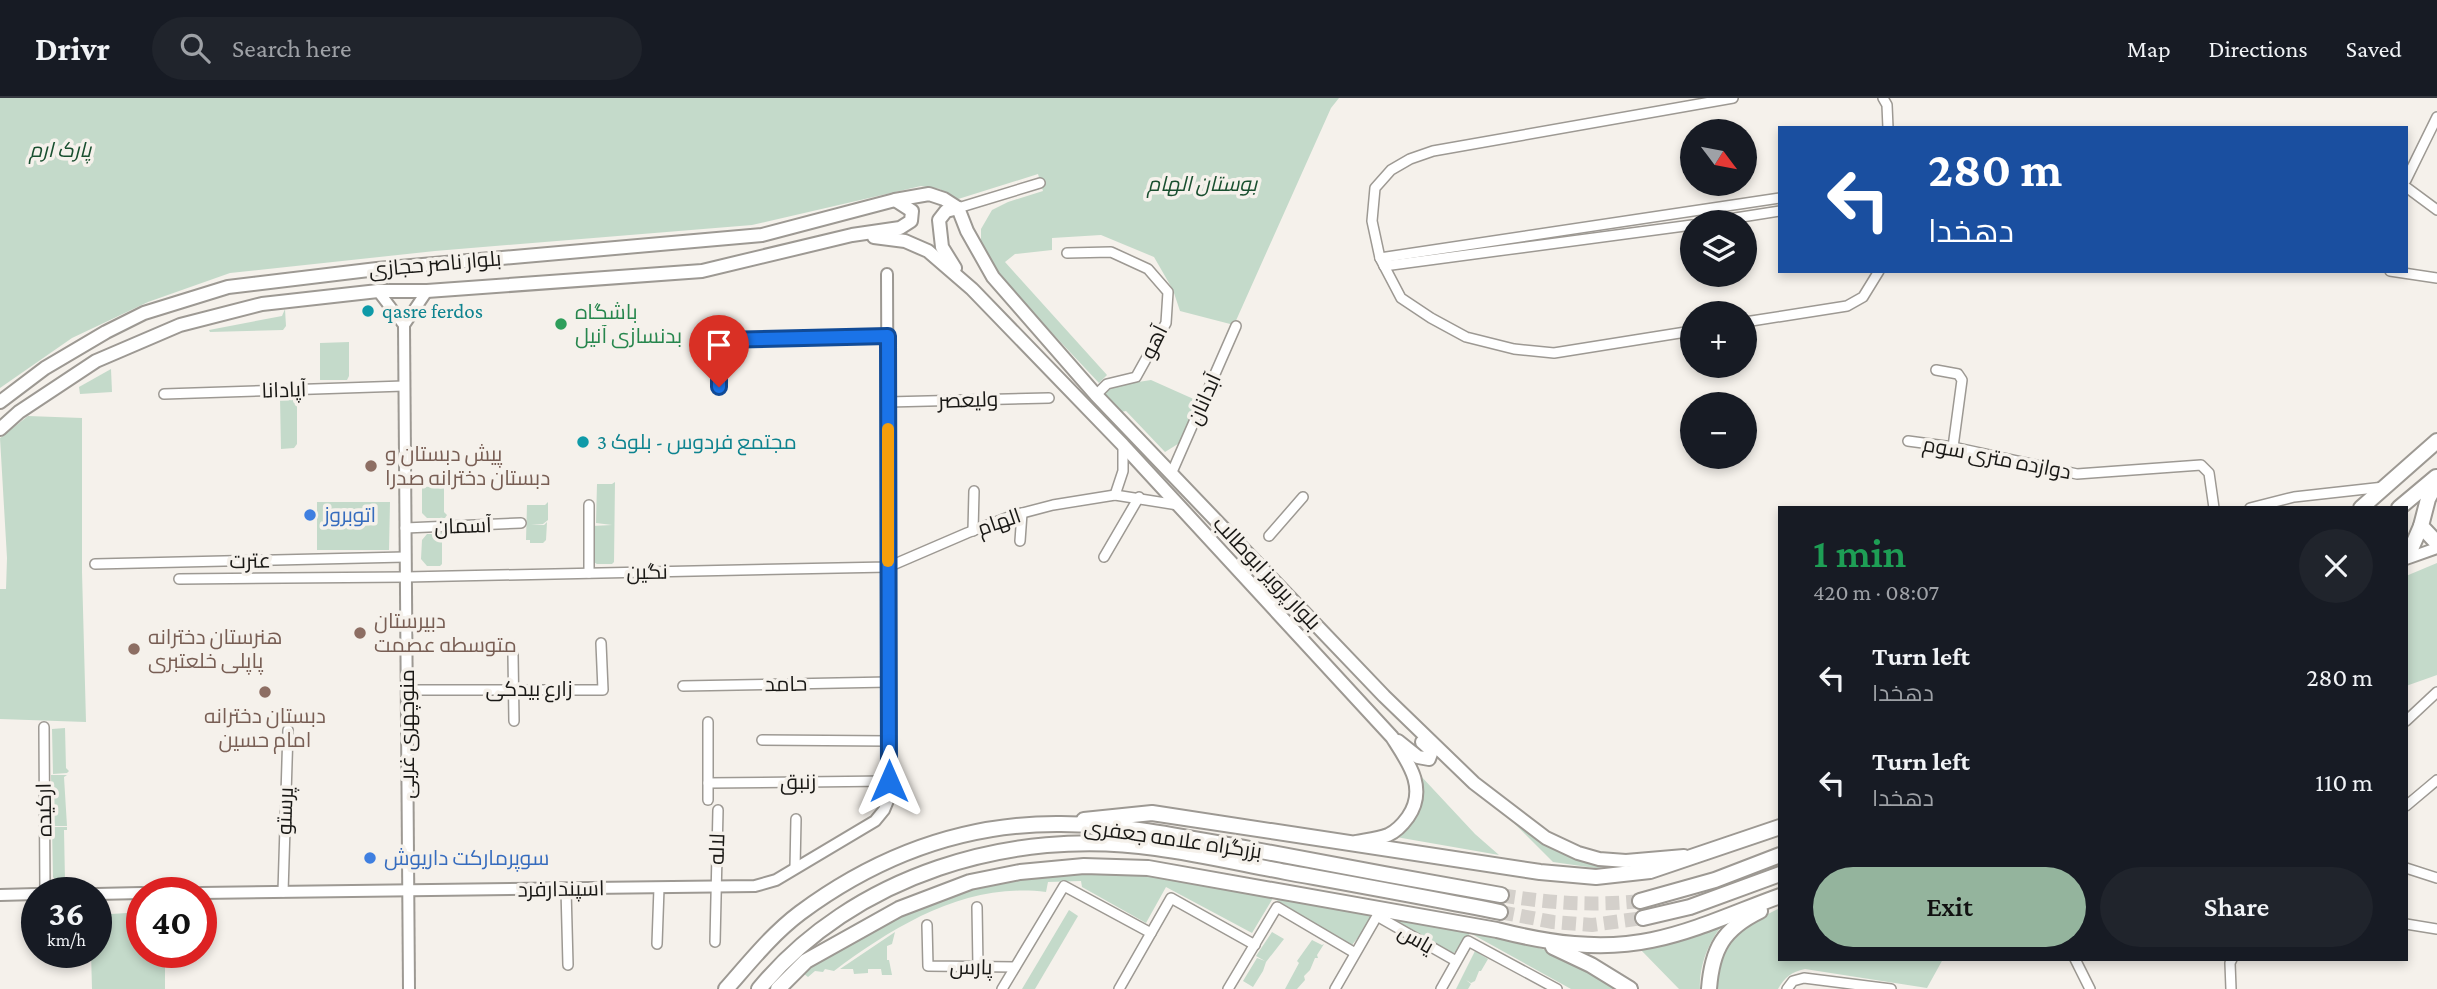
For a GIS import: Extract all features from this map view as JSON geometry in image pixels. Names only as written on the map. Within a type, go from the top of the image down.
[{"type":"highway","points":[[2363,506],[2437,442]]},
{"type":"highway","points":[[2401,506],[2437,476]]},
{"type":"highway","points":[[2408,555],[2437,482]]},
{"type":"highway","points":[[2421,527],[2437,546]]},
{"type":"highway","points":[[1062,824],[1152,813],[1540,872],[1596,877],[1650,871],[1778,828]]},
{"type":"highway","name":"بزرگراه علامه جعفری","points":[[726,989],[765,945],[799,914],[880,864],[930,843],[1016,826],[1062,824],[1155,832],[1501,895]]},
{"type":"highway","name":"بزرگراه علامه جعفری","points":[[759,989],[785,961],[829,924],[869,898],[920,874],[972,858],[1020,848],[1084,844],[1154,848],[1500,912]]},
{"type":"highway","points":[[1640,901],[1715,880],[1778,856]]},
{"type":"highway","points":[[778,989],[806,961],[899,909],[970,881],[1020,872],[1084,866],[1147,868],[1485,928],[1542,941],[1577,945],[1651,941],[1778,897]]},
{"type":"highway","points":[[1643,918],[1690,907],[1778,875]]},
{"type":"highway","points":[[1709,989],[1713,955],[1730,929],[1746,918],[1778,904]]},
{"type":"highway","points":[[1542,941],[1591,965],[1630,989]]},
{"type":"main road","points":[[895,200],[929,194],[958,208]]},
{"type":"main road","points":[[852,235],[900,228],[911,221],[912,211],[895,200]]},
{"type":"main road","name":"بلوار ناصر حجازی","points":[[0,402],[45,368],[106,331],[144,313],[228,287],[377,269],[762,235],[895,200]]},
{"type":"main road","points":[[958,208],[946,211],[939,219],[939,230],[947,257],[972,289]]},
{"type":"main road","name":"بلوار پرویز ابوطالب","points":[[958,208],[967,231],[993,277],[1096,395],[1384,696],[1474,783],[1559,846],[1599,859],[1626,861],[1704,854]]},
{"type":"main road","name":"بلوار پرویز ابوطالب","points":[[852,235],[905,241],[928,251],[972,289],[1123,445],[1392,737],[1415,777],[1415,805],[1403,825],[1387,836],[1349,844]]},
{"type":"main road","name":"بلوار ناصر حجازی","points":[[0,429],[19,412],[96,361],[180,325],[262,304],[378,292],[427,291],[702,271],[852,235]]},
{"type":"main road","points":[[1384,696],[1432,751],[1432,755],[1429,759],[1421,759],[1392,737]]},
{"type":"street","points":[[1680,333],[1554,353],[1514,349],[1466,337],[1401,298],[1382,262],[1372,221],[1375,188],[1391,170],[1410,159],[1433,151],[1733,98]]},
{"type":"street","points":[[1883,98],[1887,105],[1888,126]]},
{"type":"street","points":[[2408,176],[2437,117]]},
{"type":"street","points":[[958,208],[1040,183]]},
{"type":"street","points":[[2408,189],[2437,211]]},
{"type":"street","points":[[1382,262],[1650,216],[1778,198]]},
{"type":"street","points":[[1757,215],[1778,211]]},
{"type":"street","points":[[1668,214],[1669,229]]},
{"type":"street","points":[[1650,216],[1651,232]]},
{"type":"street","points":[[1382,262],[1680,227]]},
{"type":"street","name":"آهو","points":[[1067,253],[1111,252],[1147,269],[1168,292],[1166,323],[1136,377],[1107,384],[1096,395]]},
{"type":"street","points":[[1757,320],[1847,306],[1863,297],[1878,273]]},
{"type":"street","points":[[2403,273],[2437,278]]},
{"type":"street","points":[[887,274],[889,781]]},
{"type":"street","points":[[378,292],[404,325],[427,291]]},
{"type":"street","name":"منوچهری غربی","points":[[404,325],[409,989]]},
{"type":"street","name":"آبدانان","points":[[1172,472],[1236,326]]},
{"type":"street","points":[[719,387],[719,340],[888,336]]},
{"type":"street","points":[[1936,370],[1958,374],[1962,380],[1953,447]]},
{"type":"street","name":"آپادانا","points":[[164,394],[404,386]]},
{"type":"street","name":"ولیعصر","points":[[888,402],[1049,398]]},
{"type":"street","name":"دوازده متری سوم","points":[[1908,441],[1953,447],[2077,474],[2201,465],[2209,472],[2214,506]]},
{"type":"street","points":[[1115,495],[1123,471],[1123,445]]},
{"type":"street","points":[[2258,506],[2294,497],[2386,486]]},
{"type":"street","points":[[973,530],[974,491]]},
{"type":"street","name":"الهام","points":[[888,567],[973,530],[1053,505],[1115,495],[1179,506]]},
{"type":"street","points":[[1104,556],[1139,497]]},
{"type":"street","points":[[1269,536],[1303,497]]},
{"type":"street","points":[[589,505],[589,573]]},
{"type":"street","points":[[1020,541],[1022,513]]},
{"type":"street","name":"آسمان","points":[[405,528],[521,523]]},
{"type":"street","points":[[2408,556],[2437,546]]},
{"type":"street","name":"عترت","points":[[95,564],[405,557]]},
{"type":"street","name":"نگین","points":[[179,579],[888,567]]},
{"type":"street","name":"زارع بیدکی","points":[[406,690],[603,690],[601,643]]},
{"type":"street","points":[[513,655],[514,721]]},
{"type":"street","name":"حامد","points":[[683,686],[889,682]]},
{"type":"street","points":[[2408,719],[2437,692]]},
{"type":"street","points":[[708,722],[708,800]]},
{"type":"street","name":"ارکیده","points":[[44,727],[46,877]]},
{"type":"street","name":"پرستو","points":[[283,892],[288,730]]},
{"type":"street","points":[[762,740],[889,741]]},
{"type":"street","points":[[2408,804],[2437,780]]},
{"type":"street","name":"اسپندارفرد","points":[[217,892],[763,885],[876,821],[889,798],[889,781]]},
{"type":"street","name":"زنبق","points":[[708,783],[889,781]]},
{"type":"street","name":"لاله","points":[[715,942],[718,810]]},
{"type":"street","points":[[795,868],[796,819]]},
{"type":"street","points":[[2408,869],[2437,878]]},
{"type":"street","points":[[1002,989],[1064,886],[1150,933]]},
{"type":"street","points":[[657,944],[659,888]]},
{"type":"street","points":[[566,889],[568,965]]},
{"type":"street","points":[[0,895],[21,894]]},
{"type":"street","points":[[1119,989],[1171,898],[1255,945]]},
{"type":"street","points":[[977,907],[978,967]]},
{"type":"street","points":[[1228,989],[1277,907],[1355,953],[1335,989]]},
{"type":"street","name":"یاس","points":[[1355,953],[1377,916],[1456,961]]},
{"type":"street","name":"پارس","points":[[927,925],[928,967],[1014,967]]},
{"type":"street","points":[[2408,925],[2437,929]]},
{"type":"street","points":[[1441,989],[1468,940],[1554,988]]},
{"type":"street","points":[[2076,961],[2090,989]]},
{"type":"street","points":[[2231,961],[2231,989]]},
{"type":"street","points":[[1787,989],[1793,981],[1804,978],[1891,989]]},
{"type":"green space","name":"بوستان الهام","points":[[0,98],[1339,98],[1331,108],[1234,325],[1180,311],[1173,290],[1154,257],[1101,235],[1052,238],[1052,250],[1015,254],[1005,262],[1107,375],[1099,383],[994,271],[981,247],[981,229],[992,210],[1043,191],[1038,174],[955,200],[940,189],[921,186],[752,225],[435,251],[230,273],[148,302],[72,338],[0,388]]},
{"type":"green space","points":[[285,309],[286,326],[283,330],[209,330],[282,316]]},
{"type":"green space","points":[[349,342],[347,380],[320,380],[320,343]]},
{"type":"green space","points":[[111,369],[112,392],[80,394],[79,387]]},
{"type":"green space","points":[[1151,380],[1198,401],[1181,442],[1165,452],[1126,411],[1121,412],[1105,394],[1113,386]]},
{"type":"green space","points":[[297,393],[297,444],[294,448],[281,449],[280,398],[293,398]]},
{"type":"green space","points":[[28,416],[82,418],[86,722],[0,719],[0,589],[6,589],[7,558],[0,438]]},
{"type":"green space","points":[[615,482],[614,562],[597,564],[592,561],[592,526],[612,525],[596,523],[597,484]]},
{"type":"green space","points":[[444,486],[444,512],[447,515],[445,518],[427,518],[422,513],[422,487]]},
{"type":"green space","points":[[317,502],[390,502],[389,550],[317,550]]},
{"type":"green space","points":[[548,502],[548,520],[543,524],[531,524],[544,525],[547,522],[546,540],[543,543],[530,543],[530,540],[526,540],[527,505],[545,505]]},
{"type":"green space","points":[[442,530],[442,564],[427,566],[421,559],[422,540],[427,534],[439,534]]},
{"type":"green space","points":[[2437,563],[2437,675],[2408,685],[2408,575]]},
{"type":"green space","points":[[65,728],[66,768],[69,771],[53,774],[52,729]]},
{"type":"green space","points":[[1419,774],[1475,834],[1499,855],[1396,837]]},
{"type":"green space","points":[[51,775],[67,775],[64,777],[67,826],[52,826]]},
{"type":"green space","points":[[1511,820],[1531,832],[1619,866],[1595,868],[1553,862]]},
{"type":"green space","points":[[52,827],[67,827],[67,830],[64,830],[65,877],[53,877]]},
{"type":"green space","points":[[1066,873],[1166,877],[1480,931],[1549,951],[1626,989],[1571,989],[1470,933],[1458,951],[1453,953],[1377,914],[1352,945],[1273,898],[1252,933],[1166,887],[1146,923],[1082,887],[1081,881],[1048,882],[1046,892],[1016,891],[960,900],[907,923],[834,971],[815,971],[808,977],[800,971],[865,931],[970,885]]},
{"type":"green space","points":[[1778,909],[1778,961],[1942,961],[1927,988],[1805,969],[1789,976],[1778,989],[1711,989],[1714,972],[1725,947],[1752,923]]},
{"type":"green space","points":[[1069,910],[1078,916],[1035,989],[1022,989]]},
{"type":"green space","points":[[126,913],[126,968],[165,968],[165,989],[92,989],[91,968],[112,968],[112,914]]},
{"type":"green space","points":[[1725,922],[1706,953],[1700,989],[1679,989],[1640,949],[1684,939]]},
{"type":"green space","points":[[895,932],[892,944],[887,946],[887,960],[892,975],[882,975],[881,969],[868,969],[868,973],[854,974],[853,969],[840,969]]},
{"type":"green space","points":[[1272,932],[1284,939],[1266,962],[1253,987],[1243,981],[1257,958],[1265,961],[1256,956]]},
{"type":"green space","points":[[1312,940],[1324,944],[1317,955],[1318,958],[1315,958],[1304,976],[1305,980],[1297,989],[1285,989],[1299,963],[1297,961]]},
{"type":"green space","points":[[1475,951],[1488,959],[1475,981],[1471,983],[1466,980],[1471,984],[1468,989],[1456,989]]},
{"type":"tunnel","points":[[1501,895],[1570,903],[1640,901]]},
{"type":"tunnel","points":[[1500,912],[1553,922],[1592,925],[1643,918]]},
{"type":"slow traffic","points":[[888,429],[888,561]]},
{"type":"place","name":"qasre ferdos","points":[[368,311]]},
{"type":"place","name":"باشگاه بدنسازی آنیل","points":[[561,324]]},
{"type":"place","name":"مجتمع فردوس - بلوک 3","points":[[583,442]]},
{"type":"place","name":"پیش دبستان و دبستان دخترانه صدرا","points":[[371,466]]},
{"type":"place","name":"اتوبروز","points":[[310,515]]},
{"type":"place","name":"دبیرستان متوسطه عصمت","points":[[360,633]]},
{"type":"place","name":"هنرستان دخترانه پاپلی خلعتبری","points":[[134,649]]},
{"type":"place","name":"دبستان دخترانه امام حسین","points":[[265,692]]},
{"type":"place","name":"سوپرمارکت داریوش","points":[[370,858]]},
{"type":"route","points":[[719,387],[719,340],[888,336],[889,781]]},
{"type":"park label","name":"پارک ارم","points":[[60,150]]}]
